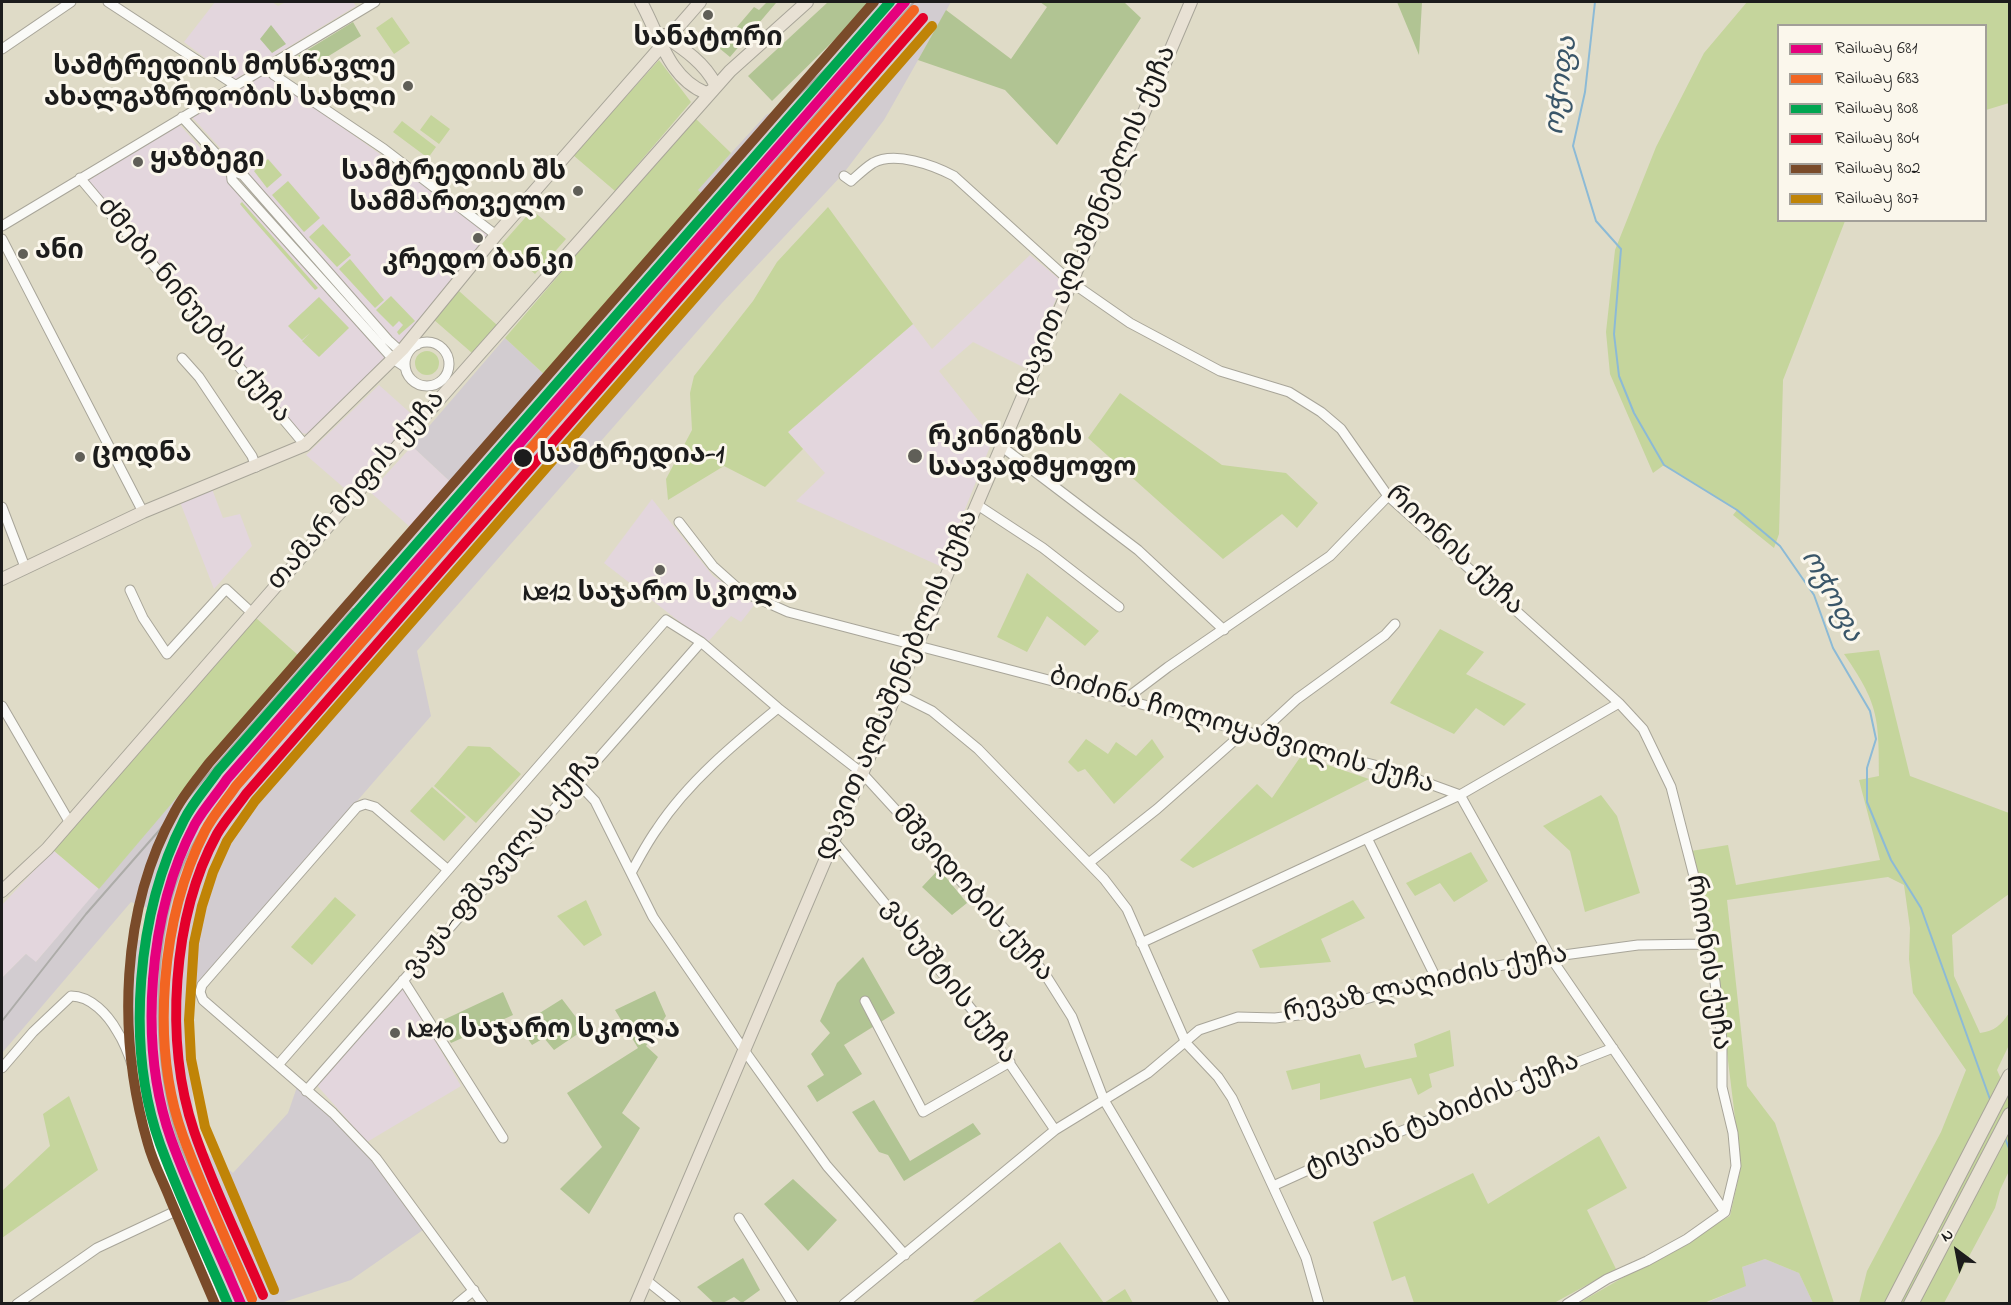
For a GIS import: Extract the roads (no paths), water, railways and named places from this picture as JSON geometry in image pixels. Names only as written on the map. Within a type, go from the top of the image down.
[{"type":"highway","points":[[1892,1304],[2010,1076]]},
{"type":"highway","points":[[1911,1304],[2010,1114]]},
{"type":"main road","points":[[641,2],[655,27],[669,38],[678,42],[710,74],[715,84],[713,90],[706,93],[695,89],[670,64],[669,38],[668,33],[655,27]]},
{"type":"main road","points":[[2,579],[143,512],[305,445],[403,349],[496,235],[700,2]]},
{"type":"main road","name":"თამარ მეფის ქუჩა","points":[[2,891],[47,849],[730,71],[807,2]]},
{"type":"main road","name":"დავით აღმაშენებლის ქუჩა","points":[[636,1304],[1191,2]]},
{"type":"main road","points":[[652,59],[657,46],[655,27]]},
{"type":"street","points":[[2,49],[71,2]]},
{"type":"street","points":[[108,2],[235,85]]},
{"type":"street","points":[[2,226],[266,66],[359,5],[375,2]]},
{"type":"street","points":[[266,66],[274,75],[384,149],[496,235]]},
{"type":"street","points":[[182,117],[231,171],[243,175],[388,340],[398,349],[427,342],[438,345],[446,353],[457,380]]},
{"type":"street","name":"რიონის ქუჩა","points":[[844,176],[851,181],[874,162],[910,159],[932,165],[954,176],[1071,282],[1130,322],[1220,371],[1289,393],[1321,412],[1341,429],[1388,496],[1619,703],[1643,729],[1671,787],[1698,892],[1707,944],[1722,1040],[1722,1087],[1733,1133],[1736,1166],[1725,1212]]},
{"type":"street","points":[[231,171],[232,180],[393,359],[405,367],[413,382],[448,391]]},
{"type":"street","name":"ძმები ნინუების ქუჩა","points":[[80,178],[305,445]]},
{"type":"street","points":[[2,239],[143,512]]},
{"type":"street","points":[[405,367],[408,352],[417,345]]},
{"type":"street","points":[[182,358],[199,377],[252,456],[256,467]]},
{"type":"street","points":[[433,386],[447,375],[449,363]]},
{"type":"street","points":[[1001,446],[1138,550],[1224,630]]},
{"type":"street","points":[[1123,701],[1168,667],[1330,556],[1388,496]]},
{"type":"street","points":[[976,504],[1043,548],[1119,607]]},
{"type":"street","points":[[2,507],[26,567]]},
{"type":"street","name":"ბიძინა ჩოლოყაშვილის ქუჩა","points":[[679,522],[713,566],[741,591],[788,612],[1243,733],[1386,768],[1460,795],[1551,958],[1725,1212]]},
{"type":"street","points":[[129,590],[143,618],[167,654],[226,590],[252,614]]},
{"type":"street","name":"მშვიდობის ქუჩა","points":[[448,870],[666,620],[701,642],[778,708],[862,773],[1043,970],[1072,1017],[1104,1100],[1225,1304]]},
{"type":"street","points":[[1257,736],[1298,699],[1385,635],[1395,624]]},
{"type":"street","name":"ვაჟა-ფშაველას ქუჩა","points":[[306,1091],[701,642]]},
{"type":"street","points":[[896,693],[932,711],[978,749],[1090,862],[1127,909],[1186,1043],[1218,1077],[1232,1098],[1306,1258],[1319,1304]]},
{"type":"street","points":[[1141,943],[1460,795],[1619,703]]},
{"type":"street","points":[[2,706],[70,823]]},
{"type":"street","points":[[631,873],[658,827],[695,784],[741,738],[778,708]]},
{"type":"street","points":[[1090,862],[1157,809],[1243,733]]},
{"type":"street","points":[[578,783],[596,801],[653,916],[744,1050],[827,1167],[905,1255]]},
{"type":"street","points":[[278,1065],[448,870],[375,807],[365,804],[357,807],[202,985],[200,992],[203,1000],[333,1113],[376,1158],[483,1304]]},
{"type":"street","points":[[1367,838],[1436,978]]},
{"type":"street","name":"ვახუშტის ქუჩა","points":[[833,840],[978,1017],[1055,1130]]},
{"type":"street","name":"რევაზ ლაღიძის ქუჩა","points":[[844,1304],[1055,1130],[1148,1073],[1199,1030],[1238,1017],[1275,1018],[1322,1012],[1436,978],[1534,959],[1638,945],[1707,944]]},
{"type":"street","points":[[403,980],[503,1138]]},
{"type":"street","points":[[2,1068],[33,1032],[71,996],[88,1000],[104,1013],[118,1031],[126,1049],[159,1159],[217,1304]]},
{"type":"street","points":[[865,1001],[923,1112],[1010,1062]]},
{"type":"street","name":"ტიციან ტაბიძის ქუჩა","points":[[1273,1186],[1348,1152],[1613,1048]]},
{"type":"street","points":[[17,1304],[96,1248],[178,1209]]},
{"type":"street","points":[[1567,1304],[1607,1279],[1687,1239],[1725,1212]]},
{"type":"street","points":[[739,1218],[793,1304]]},
{"type":"street","points":[[646,1280],[676,1304]]},
{"type":"street","points":[[458,1304],[474,1290]]},
{"type":"waterway","name":"ოჭოფა","points":[[1595,2],[1585,92],[1573,146],[1596,221],[1621,249],[1614,334],[1619,376],[1634,413],[1664,465],[1737,510],[1780,546],[1814,595],[1833,648],[1870,711],[1876,739],[1867,768],[1867,802],[1891,860],[1921,908],[1991,1102]]},
{"type":"waterway","name":"ოჭოფა","points":[[2005,1138],[2010,1151]]},
{"type":"railway","points":[[749,143],[837,58],[886,2]]},
{"type":"railway","points":[[243,1304],[216,1226],[176,1134],[162,1068],[159,1031],[161,956],[175,886],[194,842],[219,803],[257,755],[914,2]]},
{"type":"railway","points":[[2,1021],[86,914],[353,609]]},
{"type":"rail line","name":"802","points":[[215,1304],[150,1151],[138,1103],[131,1061],[128,1018],[129,974],[134,931],[143,889],[157,849],[175,811],[209,763],[874,2]]},
{"type":"rail line","name":"808","points":[[228,1304],[160,1144],[149,1106],[142,1065],[141,979],[147,937],[156,895],[168,856],[184,820],[218,771],[890,2]]},
{"type":"rail line","name":"681","points":[[241,1304],[171,1139],[154,1062],[153,979],[158,938],[167,897],[179,859],[195,824],[227,779],[905,2]]},
{"type":"rail line","name":"683","points":[[252,1299],[183,1136],[166,1062],[165,982],[170,941],[178,902],[190,865],[205,831],[236,786],[914,10]]},
{"type":"rail line","name":"804","points":[[263,1295],[201,1152],[185,1096],[179,1059],[176,1020],[177,980],[182,941],[190,903],[202,867],[217,834],[246,794],[923,18]]},
{"type":"rail line","name":"807","points":[[274,1290],[205,1127],[191,1059],[189,1020],[194,943],[202,906],[213,872],[227,841],[255,801],[932,26]]},
{"type":"place","name":"სანატორი","points":[[708,15]]},
{"type":"place","name":"სამტრედიის მოსწავლე ახალგაზრდობის სახლი","points":[[408,86]]},
{"type":"place","name":"ყაზბეგი","points":[[138,162]]},
{"type":"place","name":"სამტრედიის შს სამმართველო","points":[[578,191]]},
{"type":"place","name":"კრედო ბანკი","points":[[478,238]]},
{"type":"place","name":"ანი","points":[[23,254]]},
{"type":"place","name":"რკინიგზის საავადმყოფო","points":[[915,456]]},
{"type":"place","name":"ცოდნა","points":[[80,457]]},
{"type":"place","name":"სამტრედია-1","points":[[523,458]]},
{"type":"place","name":"№12 საჯარო სკოლა","points":[[660,570]]},
{"type":"place","name":"№10 საჯარო სკოლა","points":[[395,1033]]}]
